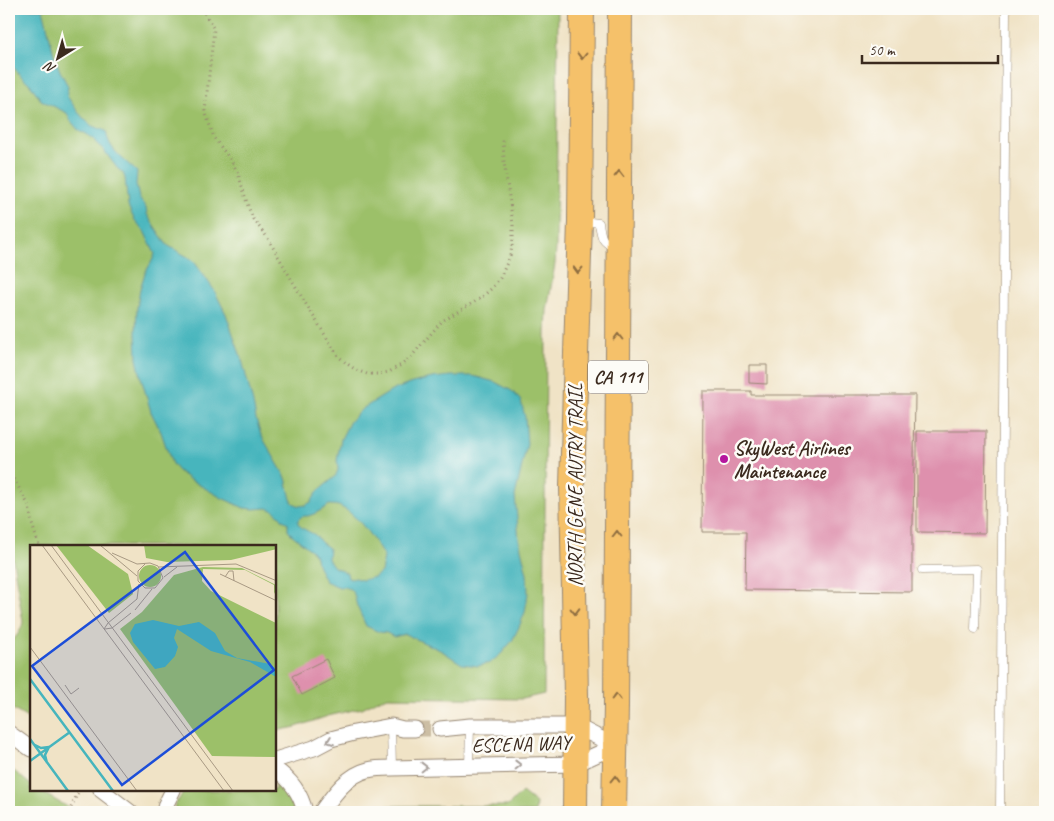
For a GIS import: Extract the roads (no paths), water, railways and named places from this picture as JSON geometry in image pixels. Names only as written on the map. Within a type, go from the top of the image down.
[{"type":"main road","name":"NORTH GENE AUTRY TRAIL","points":[[575,812],[576,726],[572,486],[580,221],[582,9]]},
{"type":"main road","name":"NORTH GENE AUTRY TRAIL","points":[[614,812],[616,746],[620,9]]},
{"type":"street","points":[[276,760],[354,733],[391,726],[415,729]]},
{"type":"street","name":"ESCENA WAY","points":[[440,729],[470,726],[576,726],[616,746]]},
{"type":"street","points":[[9,733],[30,748]]},
{"type":"street","name":"ESCENA WAY","points":[[321,812],[342,785],[367,770],[576,764],[616,746]]},
{"type":"street","points":[[276,770],[288,779],[297,791],[305,812]]},
{"type":"street","points":[[102,791],[130,812]]},
{"type":"street","points":[[164,812],[172,791]]},
{"type":"lane","points":[[1000,812],[1006,9]]},
{"type":"lane","points":[[580,221],[599,223],[601,236],[607,244],[619,248]]},
{"type":"lane","points":[[922,570],[977,569],[976,630]]},
{"type":"lane","points":[[391,726],[392,768]]},
{"type":"lane","points":[[469,766],[470,726]]},
{"type":"water","points":[[9,9],[43,9],[54,55],[68,86],[67,96],[84,119],[92,126],[106,131],[113,148],[137,172],[136,184],[139,198],[167,245],[193,260],[214,290],[226,314],[242,360],[261,435],[286,478],[293,503],[300,506],[311,502],[318,491],[335,477],[338,470],[337,460],[341,439],[350,421],[362,409],[393,390],[432,378],[473,376],[495,382],[512,391],[521,401],[525,417],[527,444],[515,496],[519,540],[527,574],[528,593],[525,612],[512,641],[490,663],[478,666],[462,664],[442,651],[405,634],[394,637],[366,626],[354,594],[350,589],[325,581],[313,552],[290,533],[288,523],[273,510],[267,508],[244,508],[222,498],[189,479],[172,464],[161,432],[151,412],[137,359],[137,308],[140,289],[145,273],[155,254],[144,231],[134,219],[128,206],[123,173],[94,139],[80,132],[67,113],[41,100],[30,84],[9,61]],"holes":[[[329,505],[337,505],[354,516],[366,529],[380,550],[384,557],[381,572],[375,577],[362,580],[348,578],[347,573],[334,567],[328,559],[329,548],[298,523],[301,517],[314,514]]]},
{"type":"tunnel","points":[[415,729],[440,729]]},
{"type":"place","name":"SkyWest Airlines Maintenance","points":[[724,459]]}]
